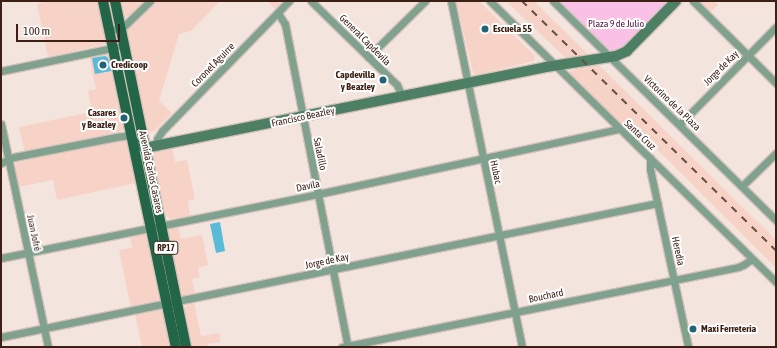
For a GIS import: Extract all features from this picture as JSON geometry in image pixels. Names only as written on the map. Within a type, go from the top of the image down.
[{"type":"main road","name":"Avenida Carlos Casares","points":[[104,1],[151,228],[186,347]]},
{"type":"main road","name":"Avenida Carlos Casares","points":[[115,1],[122,28],[161,226],[172,303],[176,347]]},
{"type":"street","points":[[110,30],[122,28],[150,1]]},
{"type":"street","name":"Coronel Aguirre","points":[[157,146],[157,139],[162,131],[289,1]]},
{"type":"street","name":"General Capdevila","points":[[310,1],[397,85],[402,96]]},
{"type":"street","points":[[368,57],[426,1]]},
{"type":"street","name":"Hubac","points":[[451,1],[522,347]]},
{"type":"street","name":"Santa Cruz","points":[[490,1],[618,129],[650,158],[776,282]]},
{"type":"street","name":"Victorino de la Plaza","points":[[553,1],[680,124],[776,220]]},
{"type":"street","name":"Francisco Beazley","points":[[145,148],[302,118],[402,96],[622,54],[627,51],[676,1]]},
{"type":"street","points":[[693,1],[776,83]]},
{"type":"street","name":"Saladillo","points":[[278,13],[285,24],[302,118],[333,270],[346,347]]},
{"type":"street","name":"Jorge de Kay","points":[[680,124],[776,27]]},
{"type":"street","points":[[1,71],[125,45]]},
{"type":"street","name":"Juan Jofré","points":[[1,124],[48,347]]},
{"type":"street","name":"Davila","points":[[1,258],[318,194],[618,129]]},
{"type":"street","points":[[1,163],[9,159],[132,135],[145,148]]},
{"type":"street","points":[[742,186],[776,153]]},
{"type":"street","name":"Heredia","points":[[650,158],[650,169],[688,347]]},
{"type":"street","name":"Jorge de Kay","points":[[1,337],[657,203]]},
{"type":"street","name":"Bouchard","points":[[346,347],[738,267],[752,259]]},
{"type":"shaded area","points":[[48,1],[99,1],[108,41],[107,44],[48,57],[37,4]]},
{"type":"shaded area","points":[[117,1],[144,1],[129,16],[123,17]]},
{"type":"shaded area","points":[[154,1],[220,1],[191,31],[179,34],[159,101],[172,113],[154,131],[149,133],[146,132],[125,30]]},
{"type":"shaded area","points":[[267,1],[283,1],[275,9]]},
{"type":"shaded area","name":"Escuela 55","points":[[456,1],[479,1],[535,56],[534,61],[476,75],[473,72]]},
{"type":"shaded area","points":[[506,1],[534,1],[776,240],[776,268],[644,136],[630,136],[566,73],[577,69]]},
{"type":"shaded area","points":[[699,1],[714,1],[718,5],[710,12]]},
{"type":"shaded area","points":[[103,53],[110,57],[125,130],[25,153],[19,127],[92,112],[88,91],[96,89],[89,56]]},
{"type":"shaded area","points":[[119,138],[126,141],[128,144],[136,183],[57,200],[53,180],[18,187],[14,168],[17,162]]},
{"type":"shaded area","points":[[172,148],[175,162],[187,160],[195,199],[188,201],[190,216],[171,219],[163,214],[151,155],[156,151]]},
{"type":"shaded area","points":[[178,227],[181,239],[202,235],[208,265],[198,268],[200,277],[192,279],[195,294],[184,297],[179,293],[168,235],[171,228]]},
{"type":"shaded area","points":[[145,233],[149,235],[161,295],[156,303],[131,308],[119,250],[132,248],[130,236]]},
{"type":"shaded area","points":[[194,303],[201,336],[219,333],[221,342],[207,344],[208,347],[190,347],[182,310],[187,305]]},
{"type":"shaded area","points":[[159,308],[164,313],[171,347],[142,347],[135,314]]},
{"type":"green space","name":"Plaza 9 de Julio","points":[[561,1],[671,1],[623,49],[614,52],[610,50],[564,6]]},
{"type":"building","name":"Credicoop","points":[[105,56],[108,58],[111,71],[95,74],[92,58]]},
{"type":"building","points":[[220,222],[225,251],[216,253],[210,224]]},
{"type":"railway","points":[[522,1],[776,251]]},
{"type":"place","name":"Escuela 55","points":[[485,29]]},
{"type":"place","name":"Credicoop","points":[[103,65]]},
{"type":"place","name":"Capdevilla y Beazley","points":[[383,80]]},
{"type":"place","name":"Casares y Beazley","points":[[124,118]]},
{"type":"place","name":"Maxi Ferreteria","points":[[693,329]]}]
